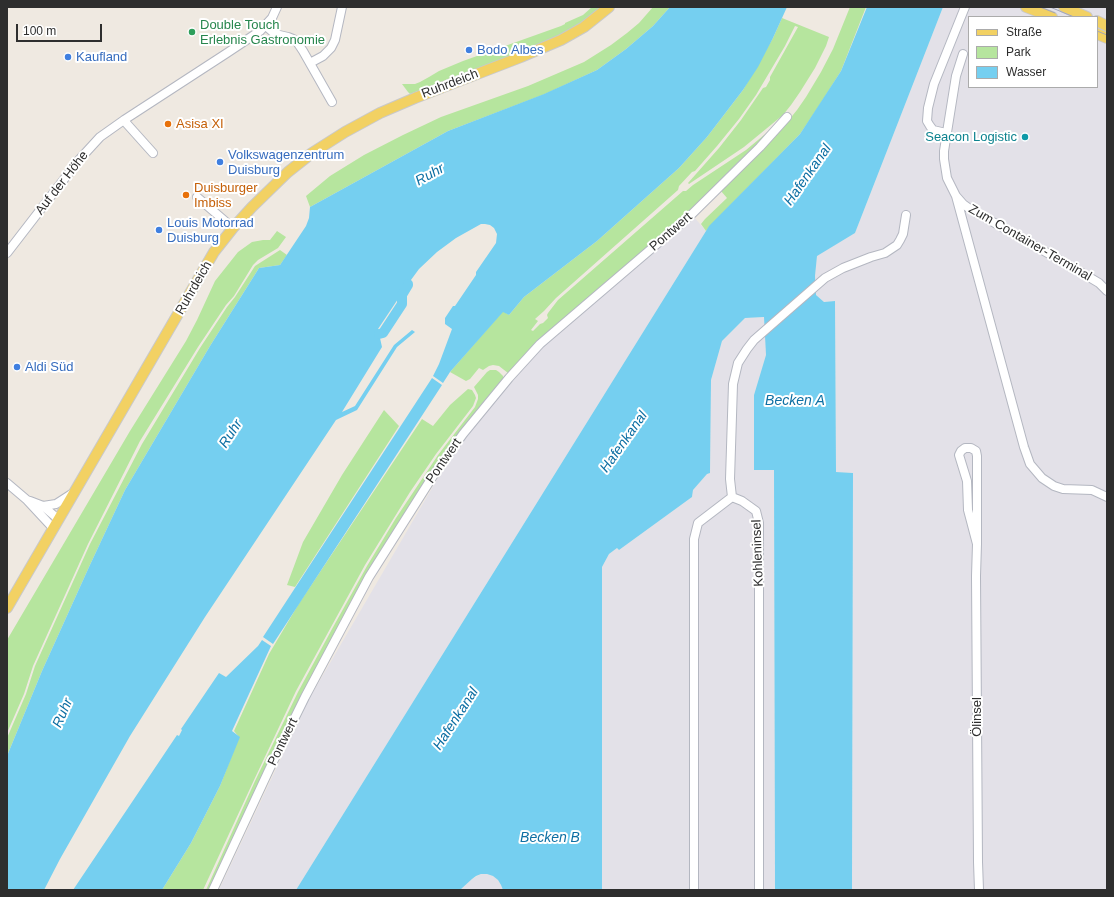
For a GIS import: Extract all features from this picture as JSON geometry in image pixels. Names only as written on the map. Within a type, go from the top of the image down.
[{"type":"main road","name":"Ruhrdeich","points":[[7,608],[214,252],[248,211],[288,172],[312,153],[345,132],[415,98],[521,58],[561,40],[584,27],[609,7]]},
{"type":"main road","points":[[1026,7],[1049,16]]},
{"type":"main road","points":[[1064,7],[1085,16]]},
{"type":"main road","points":[[1098,22],[1107,26]]},
{"type":"street","name":"Auf der Höhe","points":[[7,253],[78,161],[100,137],[260,31],[272,18],[277,7]]},
{"type":"street","points":[[310,63],[323,56],[331,48],[335,40],[342,7]]},
{"type":"street","points":[[946,133],[933,130],[930,126],[927,121],[928,108],[934,84],[965,7]]},
{"type":"street","points":[[266,26],[275,34],[293,39],[303,51],[332,102]]},
{"type":"street","name":"Zum Container-Terminal","points":[[963,54],[956,76],[944,151],[947,178],[956,196],[962,204],[1099,283],[1107,291]]},
{"type":"street","name":"Pontwert","points":[[213,890],[262,784],[305,697],[365,584],[433,476],[463,434],[509,378],[540,344],[692,214],[760,147],[787,117]]},
{"type":"street","points":[[124,120],[154,153]]},
{"type":"street","points":[[956,196],[1024,447],[1030,464],[1042,478],[1050,484],[1064,489],[1092,490],[1107,497]]},
{"type":"street","points":[[197,197],[233,228]]},
{"type":"street","points":[[694,890],[694,539],[698,523],[732,497],[730,479],[733,384],[738,363],[747,349],[761,334],[825,278],[843,268],[885,253],[893,248],[903,234],[906,215]]},
{"type":"street","name":"Ölinsel","points":[[977,544],[968,510],[967,481],[959,455],[965,448],[971,448],[976,451],[977,456],[977,544],[976,576],[979,890]]},
{"type":"street","points":[[7,483],[56,523]]},
{"type":"street","points":[[27,500],[43,506],[56,504],[73,493]]},
{"type":"street","name":"Kohleninsel","points":[[732,497],[742,501],[756,511],[759,524],[759,890]]},
{"type":"street","points":[[43,506],[56,523]]},
{"type":"shaded area","points":[[943,7],[1107,7],[1107,890],[852,890],[853,473],[836,472],[835,301],[824,302],[816,295],[815,276],[817,255],[855,233]]},
{"type":"shaded area","points":[[694,217],[706,231],[296,890],[219,890],[309,699],[449,459],[512,380],[543,347]]},
{"type":"shaded area","points":[[765,317],[766,355],[754,395],[754,470],[774,470],[775,890],[602,890],[602,567],[609,554],[617,548],[619,550],[692,497],[693,490],[707,474],[710,473],[711,380],[722,341],[745,318]]},
{"type":"shaded area","points":[[481,874],[493,876],[498,880],[503,890],[460,890],[472,879]]},
{"type":"green space","points":[[592,7],[601,7],[595,12],[596,13],[581,24],[559,36],[519,53],[410,94],[402,84],[415,84],[439,71],[463,61],[561,26],[583,15]]},
{"type":"green space","points":[[653,7],[670,7],[653,26],[626,49],[597,70],[545,94],[448,131],[310,207],[306,196],[330,176],[364,155],[441,117],[528,86],[584,62],[627,33],[639,23]]},
{"type":"green space","points":[[850,7],[866,7],[841,71],[817,109],[800,134],[706,231],[701,224],[727,198],[721,191],[775,137],[806,97],[833,49]]},
{"type":"green space","points":[[782,18],[829,37],[815,68],[783,115],[744,147],[689,184],[688,183],[719,148],[763,88],[766,87],[798,27],[795,26],[756,95],[717,146],[695,171],[692,172],[679,186],[678,190],[556,298],[535,319],[538,321],[531,330],[533,331],[548,318],[548,313],[558,300],[683,191],[686,191],[746,150],[770,131],[690,211],[508,373],[499,366],[493,365],[483,370],[479,368],[470,379],[466,381],[450,372],[503,311],[509,315],[524,297],[597,241],[679,168],[707,137],[743,90],[773,38]]},
{"type":"green space","points":[[277,231],[286,237],[278,248],[258,260],[253,265],[234,296],[226,305],[198,347],[140,441],[88,544],[33,666],[24,694],[7,733],[7,640],[130,431],[186,341],[215,281],[238,252],[252,242],[270,240]]},
{"type":"green space","points":[[280,250],[287,255],[280,265],[259,268],[210,346],[125,490],[42,671],[7,756],[7,738],[26,694],[35,666],[90,544],[142,444],[200,348],[255,266]]},
{"type":"green space","points":[[490,370],[496,370],[503,376],[504,379],[366,576],[210,890],[206,890],[255,781],[298,692],[332,629],[396,518],[438,455],[475,407],[478,395],[474,387]]},
{"type":"green space","points":[[468,389],[472,390],[476,398],[473,406],[436,454],[410,492],[365,565],[296,691],[203,890],[162,890],[191,843],[220,786],[239,737],[234,731],[269,654],[298,605],[422,419],[433,426],[450,405]]},
{"type":"green space","points":[[384,410],[399,426],[295,587],[287,585],[303,542],[342,475]]},
{"type":"water","name":"Ruhr","points":[[670,7],[787,7],[758,67],[743,90],[707,137],[679,168],[597,241],[524,297],[509,315],[503,312],[450,372],[443,383],[433,376],[452,329],[445,324],[445,318],[453,306],[455,306],[496,243],[497,234],[494,228],[490,225],[481,224],[456,238],[437,252],[419,269],[378,329],[382,347],[342,412],[355,406],[394,345],[412,330],[415,332],[397,347],[357,410],[336,420],[205,617],[130,736],[44,890],[7,890],[7,756],[42,671],[125,490],[210,346],[259,268],[280,265],[306,226],[309,218],[310,207],[448,131],[544,94],[597,70],[626,49],[653,26]]},
{"type":"water","points":[[867,7],[943,7],[855,233],[817,256],[815,276],[816,295],[824,302],[835,301],[836,472],[853,473],[852,890],[775,890],[774,470],[754,470],[754,395],[766,355],[764,317],[745,318],[722,341],[711,380],[710,473],[707,474],[693,490],[692,497],[619,550],[617,548],[609,554],[602,567],[602,890],[503,890],[498,880],[493,876],[481,874],[472,879],[460,890],[296,890],[709,226],[800,134],[841,71]]},
{"type":"water","points":[[432,378],[442,385],[273,644],[263,637]]},
{"type":"water","points":[[262,640],[271,646],[232,731],[240,737],[220,786],[191,843],[162,890],[73,890],[177,735],[179,736],[182,730],[181,729],[219,673],[226,677],[258,646]]},
{"type":"waterway","points":[[379,334],[383,333],[402,304],[402,295],[408,284]]},
{"type":"tram line","points":[[1040,7],[1055,13]]},
{"type":"tram line","points":[[1050,7],[1072,16]]},
{"type":"tram line","points":[[1098,31],[1107,35]]},
{"type":"place","name":"Double Touch Erlebnis Gastronomie","points":[[192,32]]},
{"type":"place","name":"Bodo Albes","points":[[469,50]]},
{"type":"place","name":"Kaufland","points":[[68,57]]},
{"type":"place","name":"Asisa XI","points":[[168,124]]},
{"type":"place","name":"Seacon Logistic","points":[[1025,137]]},
{"type":"place","name":"Volkswagenzentrum Duisburg","points":[[220,162]]},
{"type":"place","name":"Duisburger Imbiss","points":[[186,195]]},
{"type":"place","name":"Louis Motorrad Duisburg","points":[[159,230]]},
{"type":"place","name":"Aldi Süd","points":[[17,367]]},
{"type":"water label","name":"Hafenkanal","points":[[808,175]]},
{"type":"water label","name":"Becken A","points":[[795,401]]},
{"type":"water label","name":"Hafenkanal","points":[[624,442]]},
{"type":"water label","name":"Hafenkanal","points":[[456,719]]},
{"type":"water label","name":"Becken B","points":[[550,838]]}]
